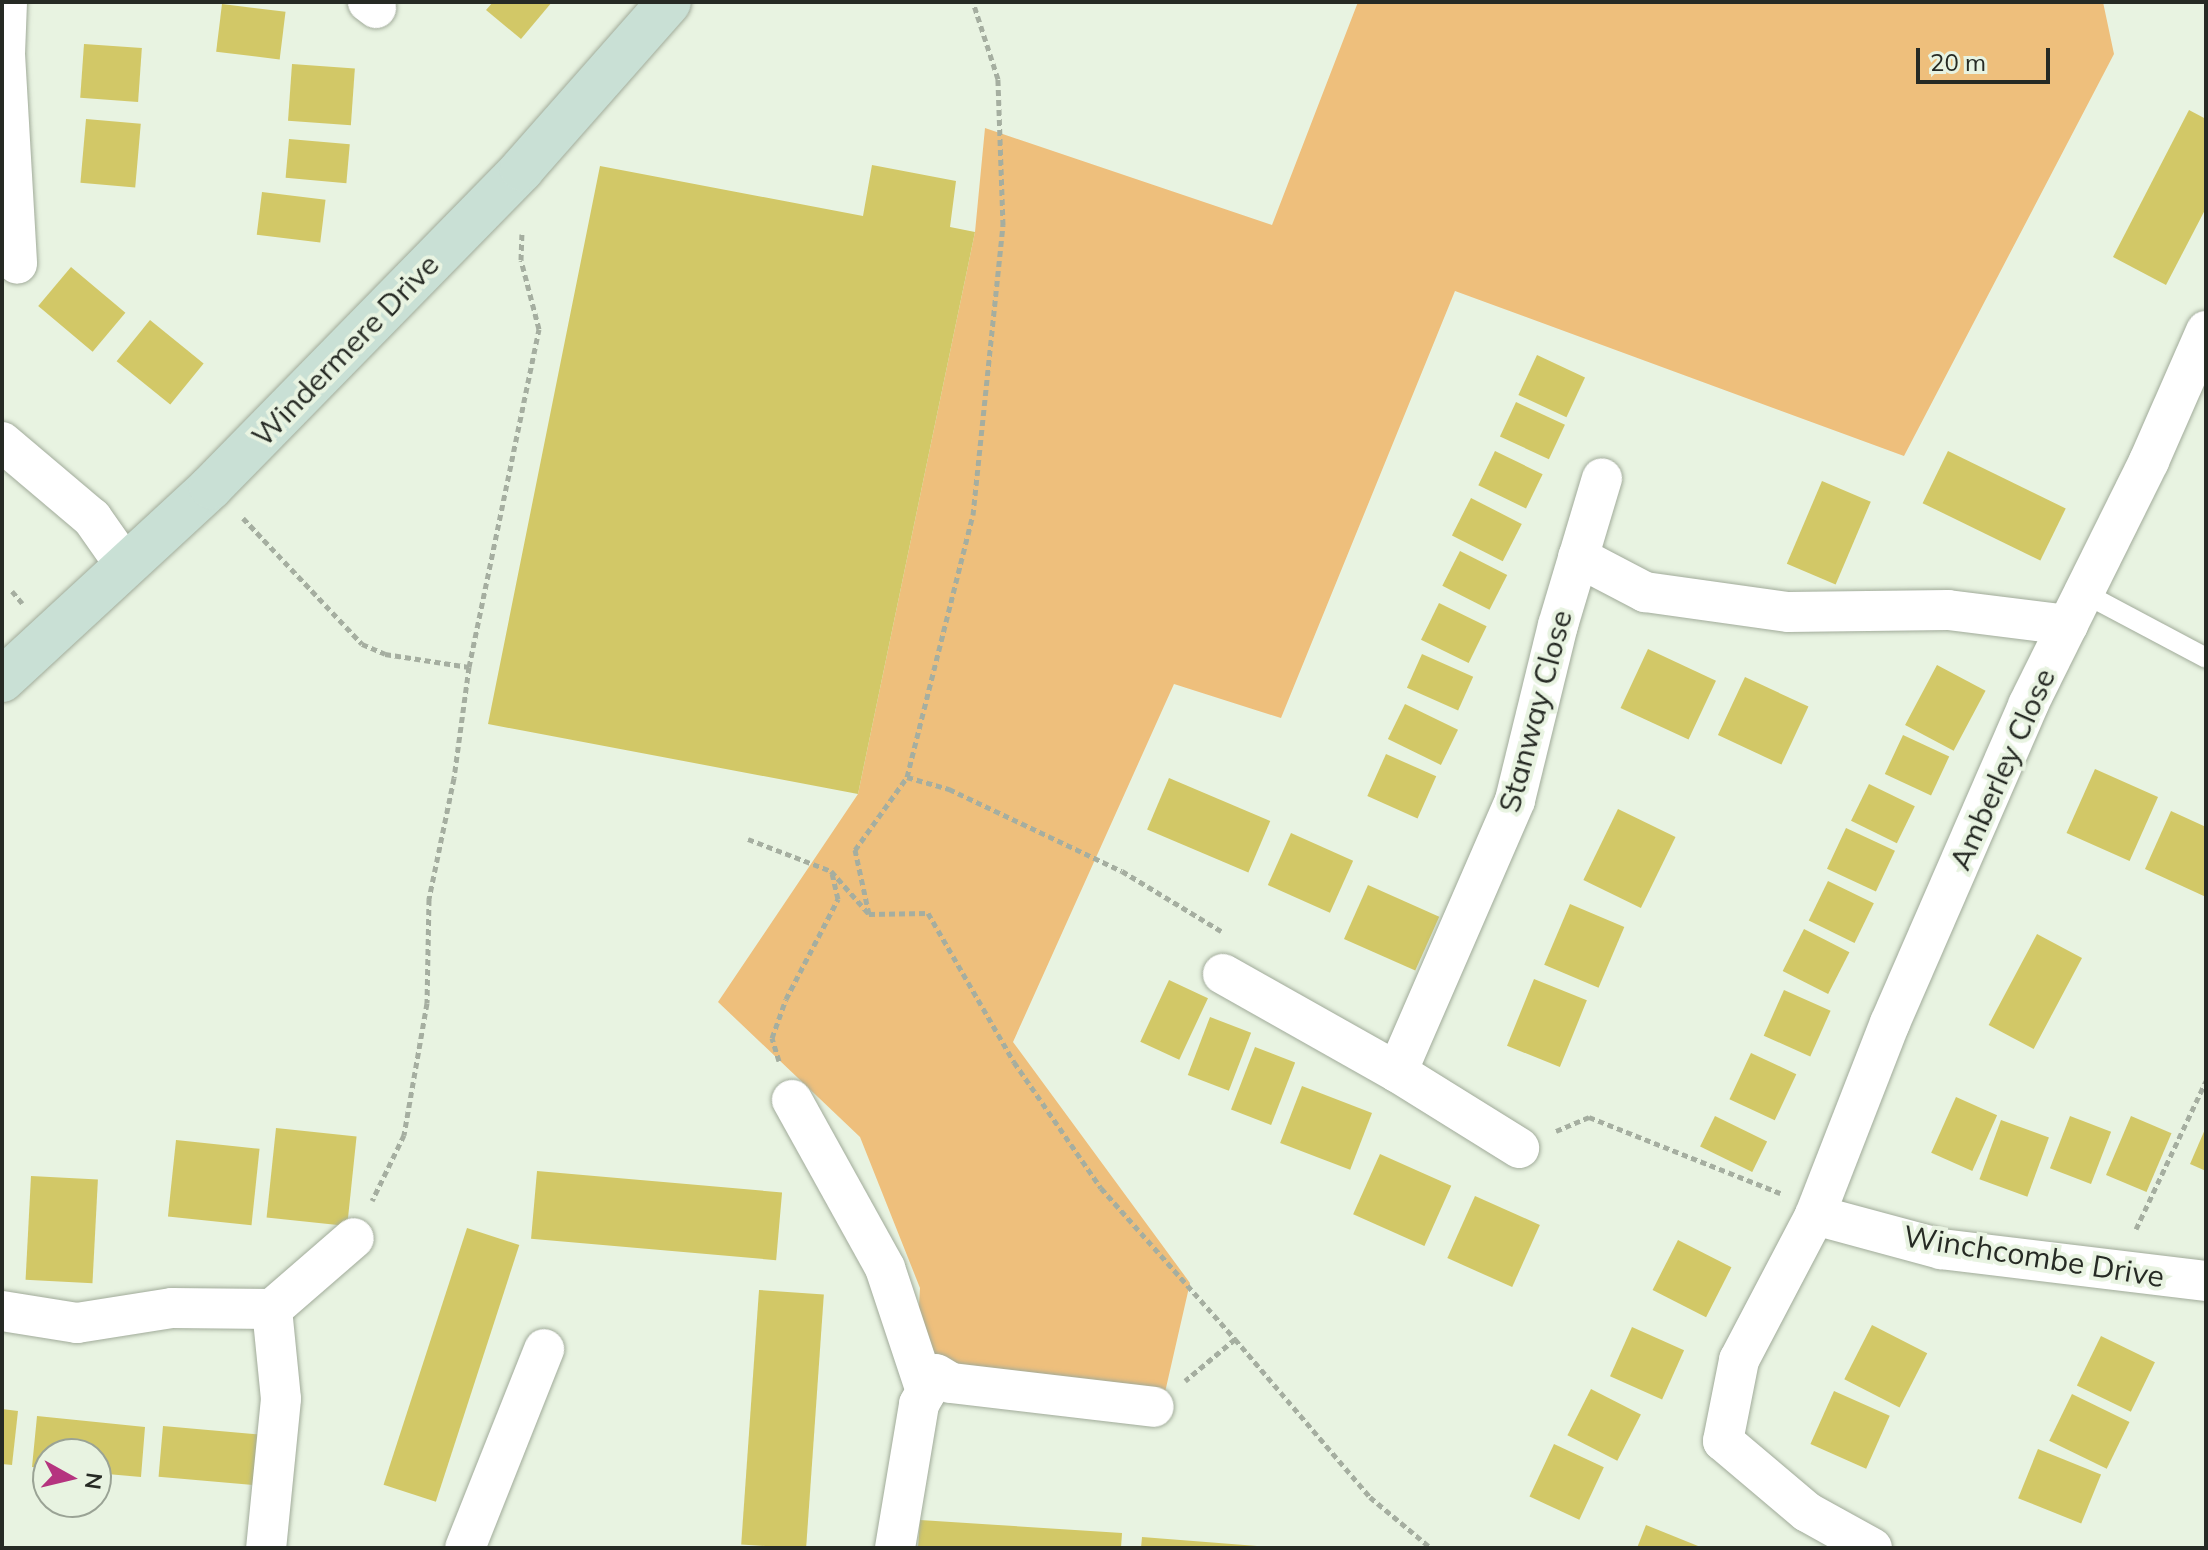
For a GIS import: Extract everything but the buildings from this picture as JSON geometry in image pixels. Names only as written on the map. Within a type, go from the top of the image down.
[{"type":"street","name":"Windermere Drive","points":[[2,680],[211,487],[522,169],[669,2]]},
{"type":"street","points":[[5,9],[17,264]]},
{"type":"street","name":"Amberley Close","points":[[1872,1548],[1807,1512],[1723,1441],[1739,1360],[1817,1211],[1902,994],[2028,705],[2149,461],[2206,331]]},
{"type":"street","points":[[2,442],[92,518],[125,565]]},
{"type":"street","name":"Stanway Close","points":[[1397,1072],[1515,800],[1578,557],[1602,478]]},
{"type":"street","points":[[1578,557],[1645,592],[1788,612],[2076,609]]},
{"type":"street","points":[[1223,974],[1397,1072],[1519,1148]]},
{"type":"street","points":[[792,1100],[885,1268],[926,1391]]},
{"type":"street","name":"Winchcombe Drive","points":[[1817,1211],[1941,1249],[2206,1281]]},
{"type":"street","points":[[2,1311],[77,1323],[172,1308],[272,1309],[354,1238]]},
{"type":"street","points":[[266,1548],[281,1399],[272,1309]]},
{"type":"street","points":[[465,1548],[544,1349]]},
{"type":"street","points":[[895,1548],[919,1404],[936,1374],[951,1383],[1154,1407]]},
{"type":"lane","points":[[2076,609],[2206,658]]},
{"type":"path","points":[[869,914],[855,850],[907,777],[973,515],[1003,225],[998,79],[973,2]]},
{"type":"path","points":[[354,1238],[404,1135],[427,1003],[429,899],[454,778],[469,667],[539,329],[521,260],[522,169]]},
{"type":"path","points":[[211,487],[362,644],[385,654],[469,667]]},
{"type":"path","points":[[907,777],[949,789],[1122,871],[1227,935],[1223,974]]},
{"type":"path","points":[[748,839],[831,871],[869,914],[928,913],[1014,1062],[1101,1188],[1370,1497],[1431,1548]]},
{"type":"path","points":[[792,1100],[772,1038],[786,999],[838,899],[831,871]]},
{"type":"path","points":[[2116,1270],[2206,1081]]},
{"type":"path","points":[[1519,1148],[1589,1117],[1817,1211]]},
{"type":"path","points":[[1154,1407],[1235,1339]]},
{"type":"shaded area","points":[[1358,2],[2103,2],[2114,54],[1904,456],[1455,291],[1281,718],[1174,684],[1013,1042],[1190,1283],[1163,1401],[915,1378],[920,1288],[860,1137],[718,1002],[858,794],[975,232],[985,128],[1272,225]]}]
